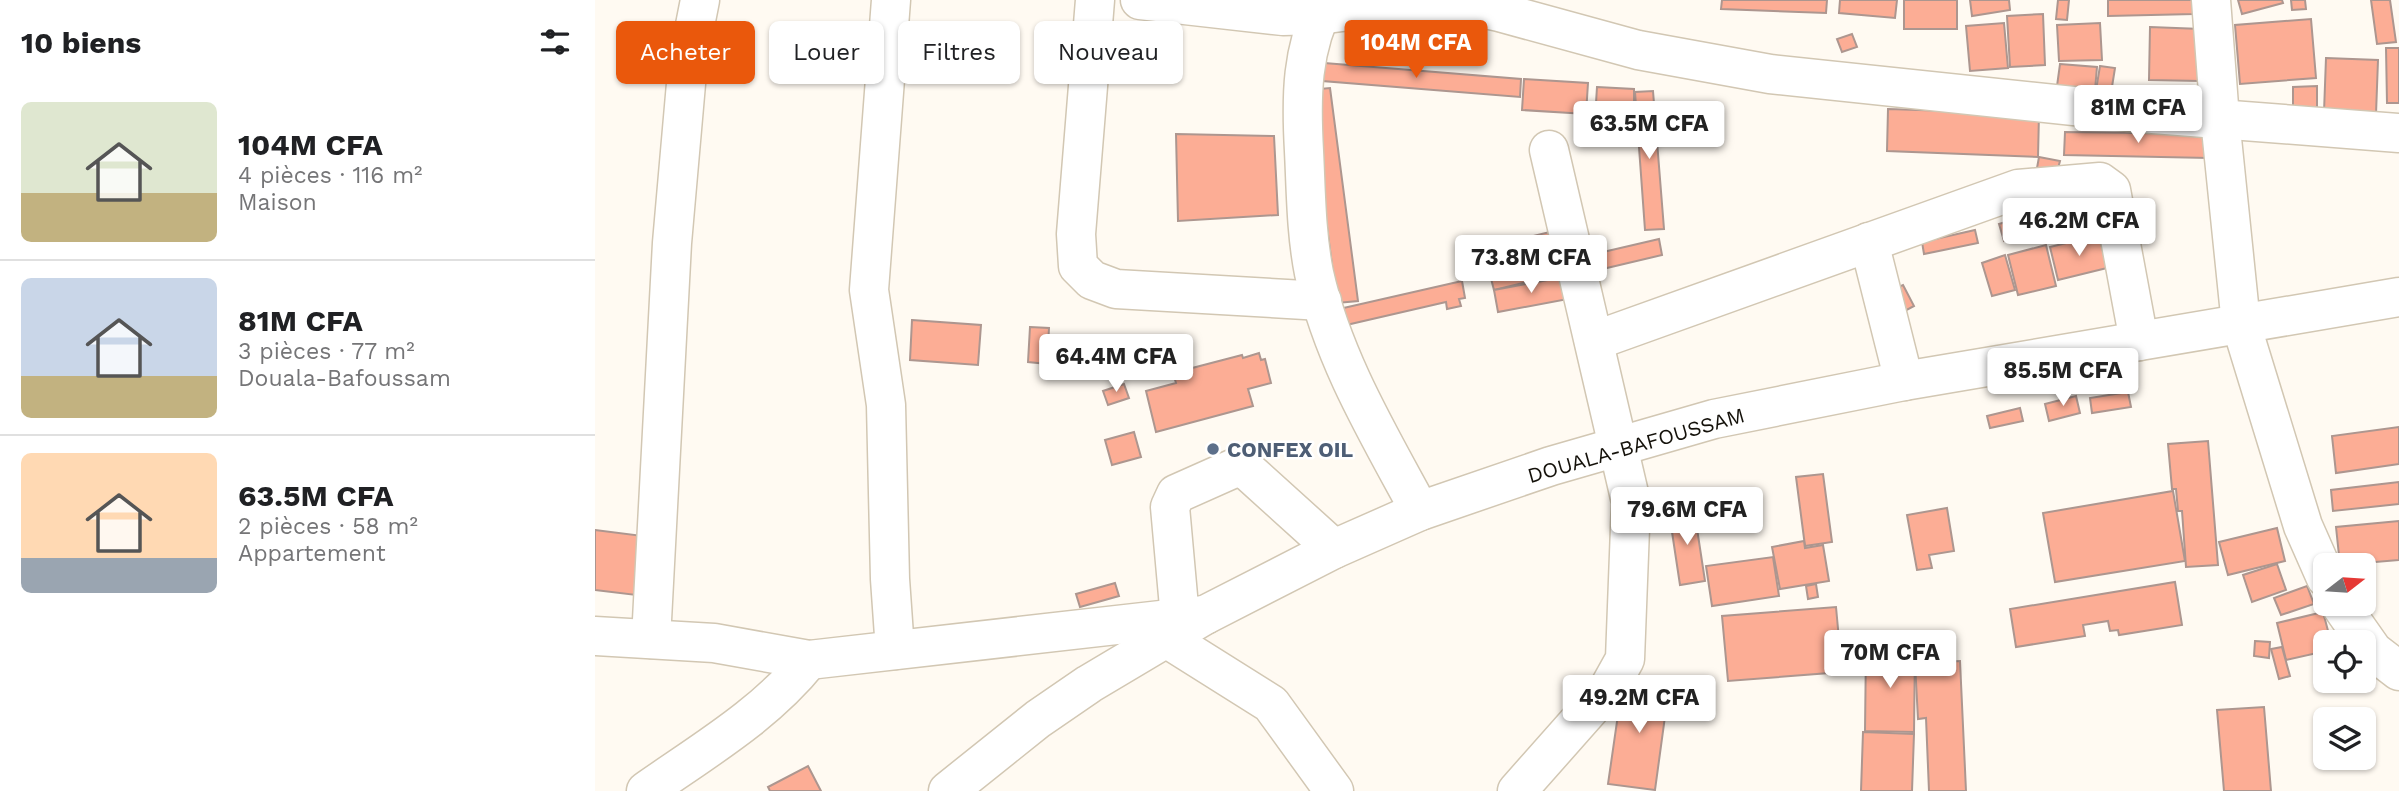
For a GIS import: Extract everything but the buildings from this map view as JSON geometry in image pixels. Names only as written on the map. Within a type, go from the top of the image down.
[{"type":"main road","points":[[650,639],[672,243],[688,61],[699,0]]},
{"type":"main road","points":[[891,0],[869,290],[886,405],[890,579],[895,650]]},
{"type":"main road","points":[[1095,0],[1076,234],[1078,266],[1092,280],[1116,289],[1322,301]]},
{"type":"main road","points":[[1140,0],[1283,16],[1323,8],[1452,2],[1638,50],[1770,74],[2140,113],[2399,132]]},
{"type":"main road","points":[[2211,0],[2241,324],[2303,526],[2315,553]]},
{"type":"main road","points":[[1323,8],[1305,61],[1302,113],[1307,213],[1314,272],[1331,331],[1353,385],[1420,511]]},
{"type":"main road","points":[[1517,791],[1610,686],[1625,659],[1631,502],[1549,150]]},
{"type":"main road","points":[[1594,341],[2018,189],[2100,183],[2111,190],[2139,341]]},
{"type":"main road","points":[[1869,242],[1904,381]]},
{"type":"main road","name":"DOUALA-BAFOUSSAM","points":[[948,791],[1038,719],[1184,624],[1334,549],[1420,511],[1619,446],[1714,419],[1904,381],[2399,297]]},
{"type":"main road","points":[[1334,549],[1239,466],[1176,494],[1170,507],[1184,624],[1271,704],[1335,791]]},
{"type":"main road","points":[[2348,616],[2373,651],[2399,671]]},
{"type":"main road","points":[[595,636],[714,643],[809,660],[1184,624]]},
{"type":"main road","points":[[646,791],[765,706],[790,684],[809,660]]},
{"type":"place","name":"CONFEX OIL","points":[[1213,449]]}]
